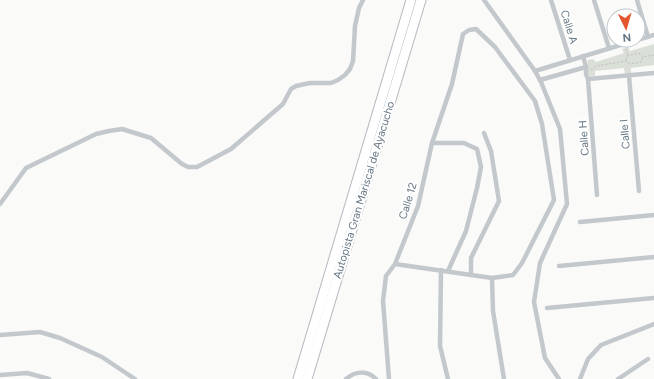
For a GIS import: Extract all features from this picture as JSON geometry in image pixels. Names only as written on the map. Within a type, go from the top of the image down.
[{"type":"highway","name":"Autopista Gran Mariscal de Ayacucho","points":[[298,379],[411,0]]},
{"type":"highway","name":"Autopista Gran Mariscal de Ayacucho","points":[[307,379],[421,0]]},
{"type":"street","points":[[0,204],[26,168],[96,134],[122,129],[151,138],[182,164],[188,167],[196,166],[231,149],[282,104],[291,89],[302,84],[331,83],[345,75],[350,69],[353,61],[355,26],[359,8],[363,0]]},
{"type":"street","points":[[484,0],[535,71],[560,129],[567,204],[540,263],[534,302],[545,358],[560,379]]},
{"type":"street","name":"Calle A","points":[[551,0],[570,60]]},
{"type":"street","points":[[594,0],[606,38]]},
{"type":"street","points":[[637,0],[648,37],[654,35]]},
{"type":"street","name":"Calle 12","points":[[390,379],[383,301],[386,276],[395,264],[418,206],[432,143],[452,84],[463,34],[469,30],[476,29],[495,47],[535,101],[542,124],[554,200],[522,263],[513,275],[492,278]]},
{"type":"street","points":[[535,71],[609,48]]},
{"type":"street","name":"Calle H","points":[[583,56],[588,80],[597,195]]},
{"type":"street","points":[[540,80],[586,67]]},
{"type":"street","points":[[588,80],[654,73]]},
{"type":"street","name":"Calle I","points":[[629,76],[639,191]]},
{"type":"street","points":[[471,275],[471,258],[499,201],[491,151],[484,133]]},
{"type":"street","points":[[432,143],[464,143],[477,149],[480,167],[477,188],[466,231],[448,271]]},
{"type":"street","points":[[580,222],[654,215]]},
{"type":"street","points":[[560,266],[654,257]]},
{"type":"street","points":[[395,264],[492,278],[493,311],[504,379]]},
{"type":"street","points":[[441,270],[440,346],[448,379]]},
{"type":"street","points":[[547,308],[654,298]]},
{"type":"street","points":[[580,379],[588,359],[601,345],[654,324]]},
{"type":"street","points":[[0,335],[40,332],[60,338],[102,357],[135,379]]},
{"type":"street","points":[[618,379],[648,359]]},
{"type":"street","points":[[346,379],[351,374],[362,372],[371,375],[376,379]]},
{"type":"street","points":[[0,375],[27,373],[50,379]]},
{"type":"path","points":[[625,48],[628,55],[626,61]]},
{"type":"path","points":[[628,55],[639,53],[643,57]]},
{"type":"path","points":[[643,57],[654,55]]},
{"type":"path","points":[[629,64],[641,62],[643,57]]},
{"type":"path","points":[[626,61],[630,68]]},
{"type":"path","points":[[592,65],[596,66],[626,61]]},
{"type":"path","points":[[589,72],[596,66]]},
{"type":"shaded area","points":[[654,44],[654,65],[631,68],[631,73],[625,74],[624,68],[595,71],[595,76],[589,76],[587,70],[588,60],[593,59],[596,62],[624,53],[622,49],[625,48],[628,48],[630,51],[646,48],[646,46]]}]
